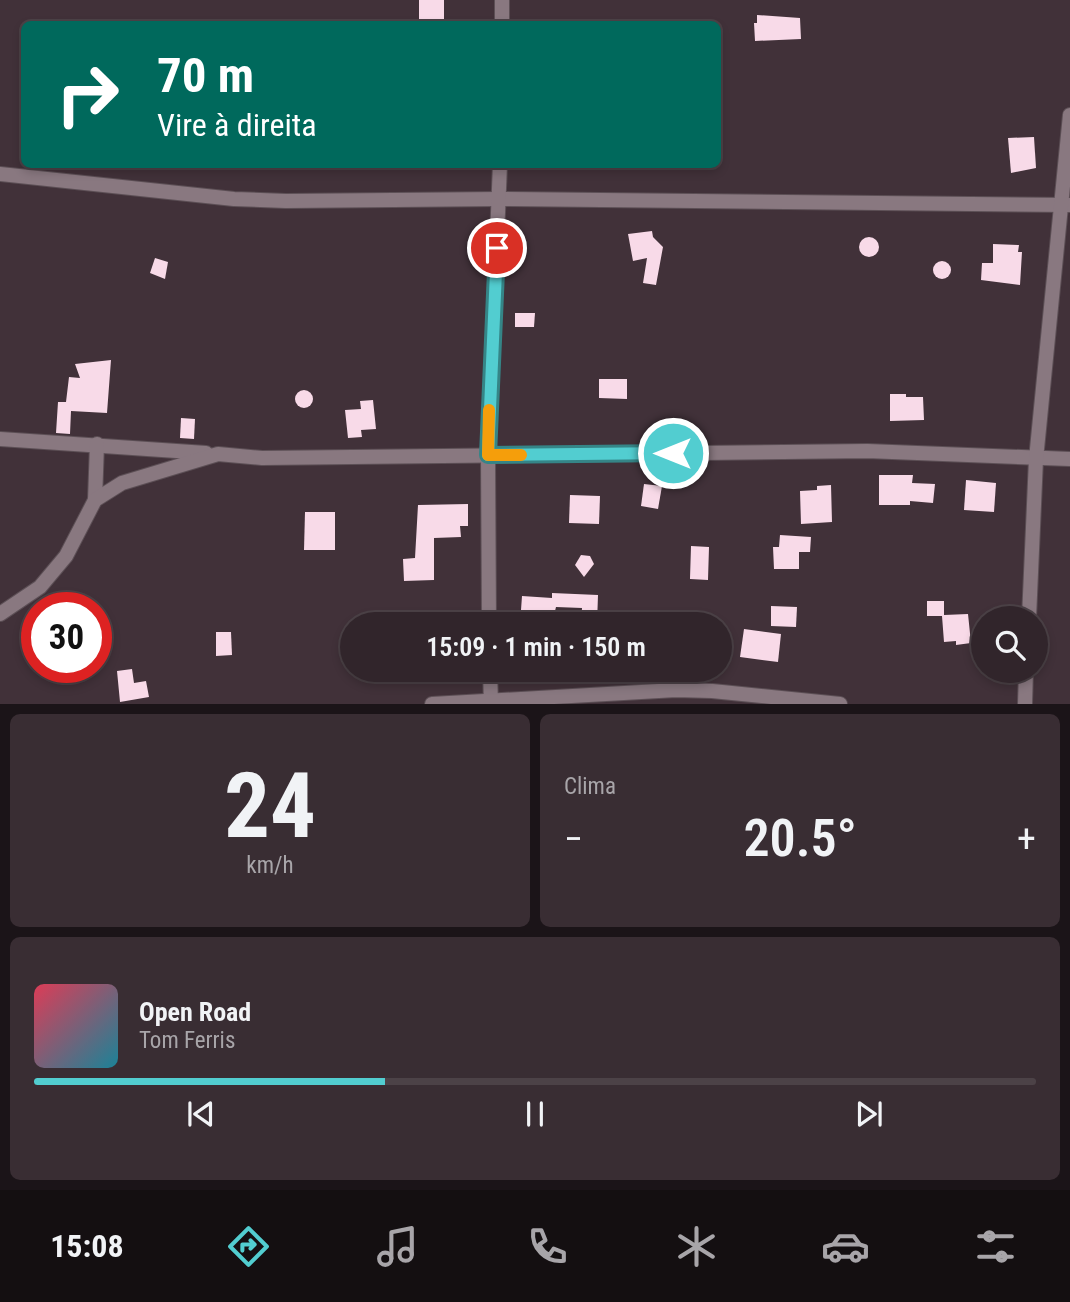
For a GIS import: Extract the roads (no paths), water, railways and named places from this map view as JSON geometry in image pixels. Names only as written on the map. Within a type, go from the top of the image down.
[{"type":"street","points":[[502,0],[502,21]]},
{"type":"street","points":[[1030,606],[1036,459],[1065,204],[1070,115]]},
{"type":"street","points":[[489,612],[488,455],[500,168]]},
{"type":"street","points":[[0,174],[234,199],[286,201],[500,199],[1065,204]]},
{"type":"street","points":[[0,439],[262,458],[867,451],[1070,459]]},
{"type":"street","points":[[0,614],[40,587],[66,556],[95,500],[97,444]]},
{"type":"street","points":[[95,500],[122,483],[218,454]]},
{"type":"street","points":[[490,682],[491,701]]},
{"type":"street","points":[[1025,704],[1026,683]]},
{"type":"street","points":[[432,704],[676,690],[840,704]]}]
